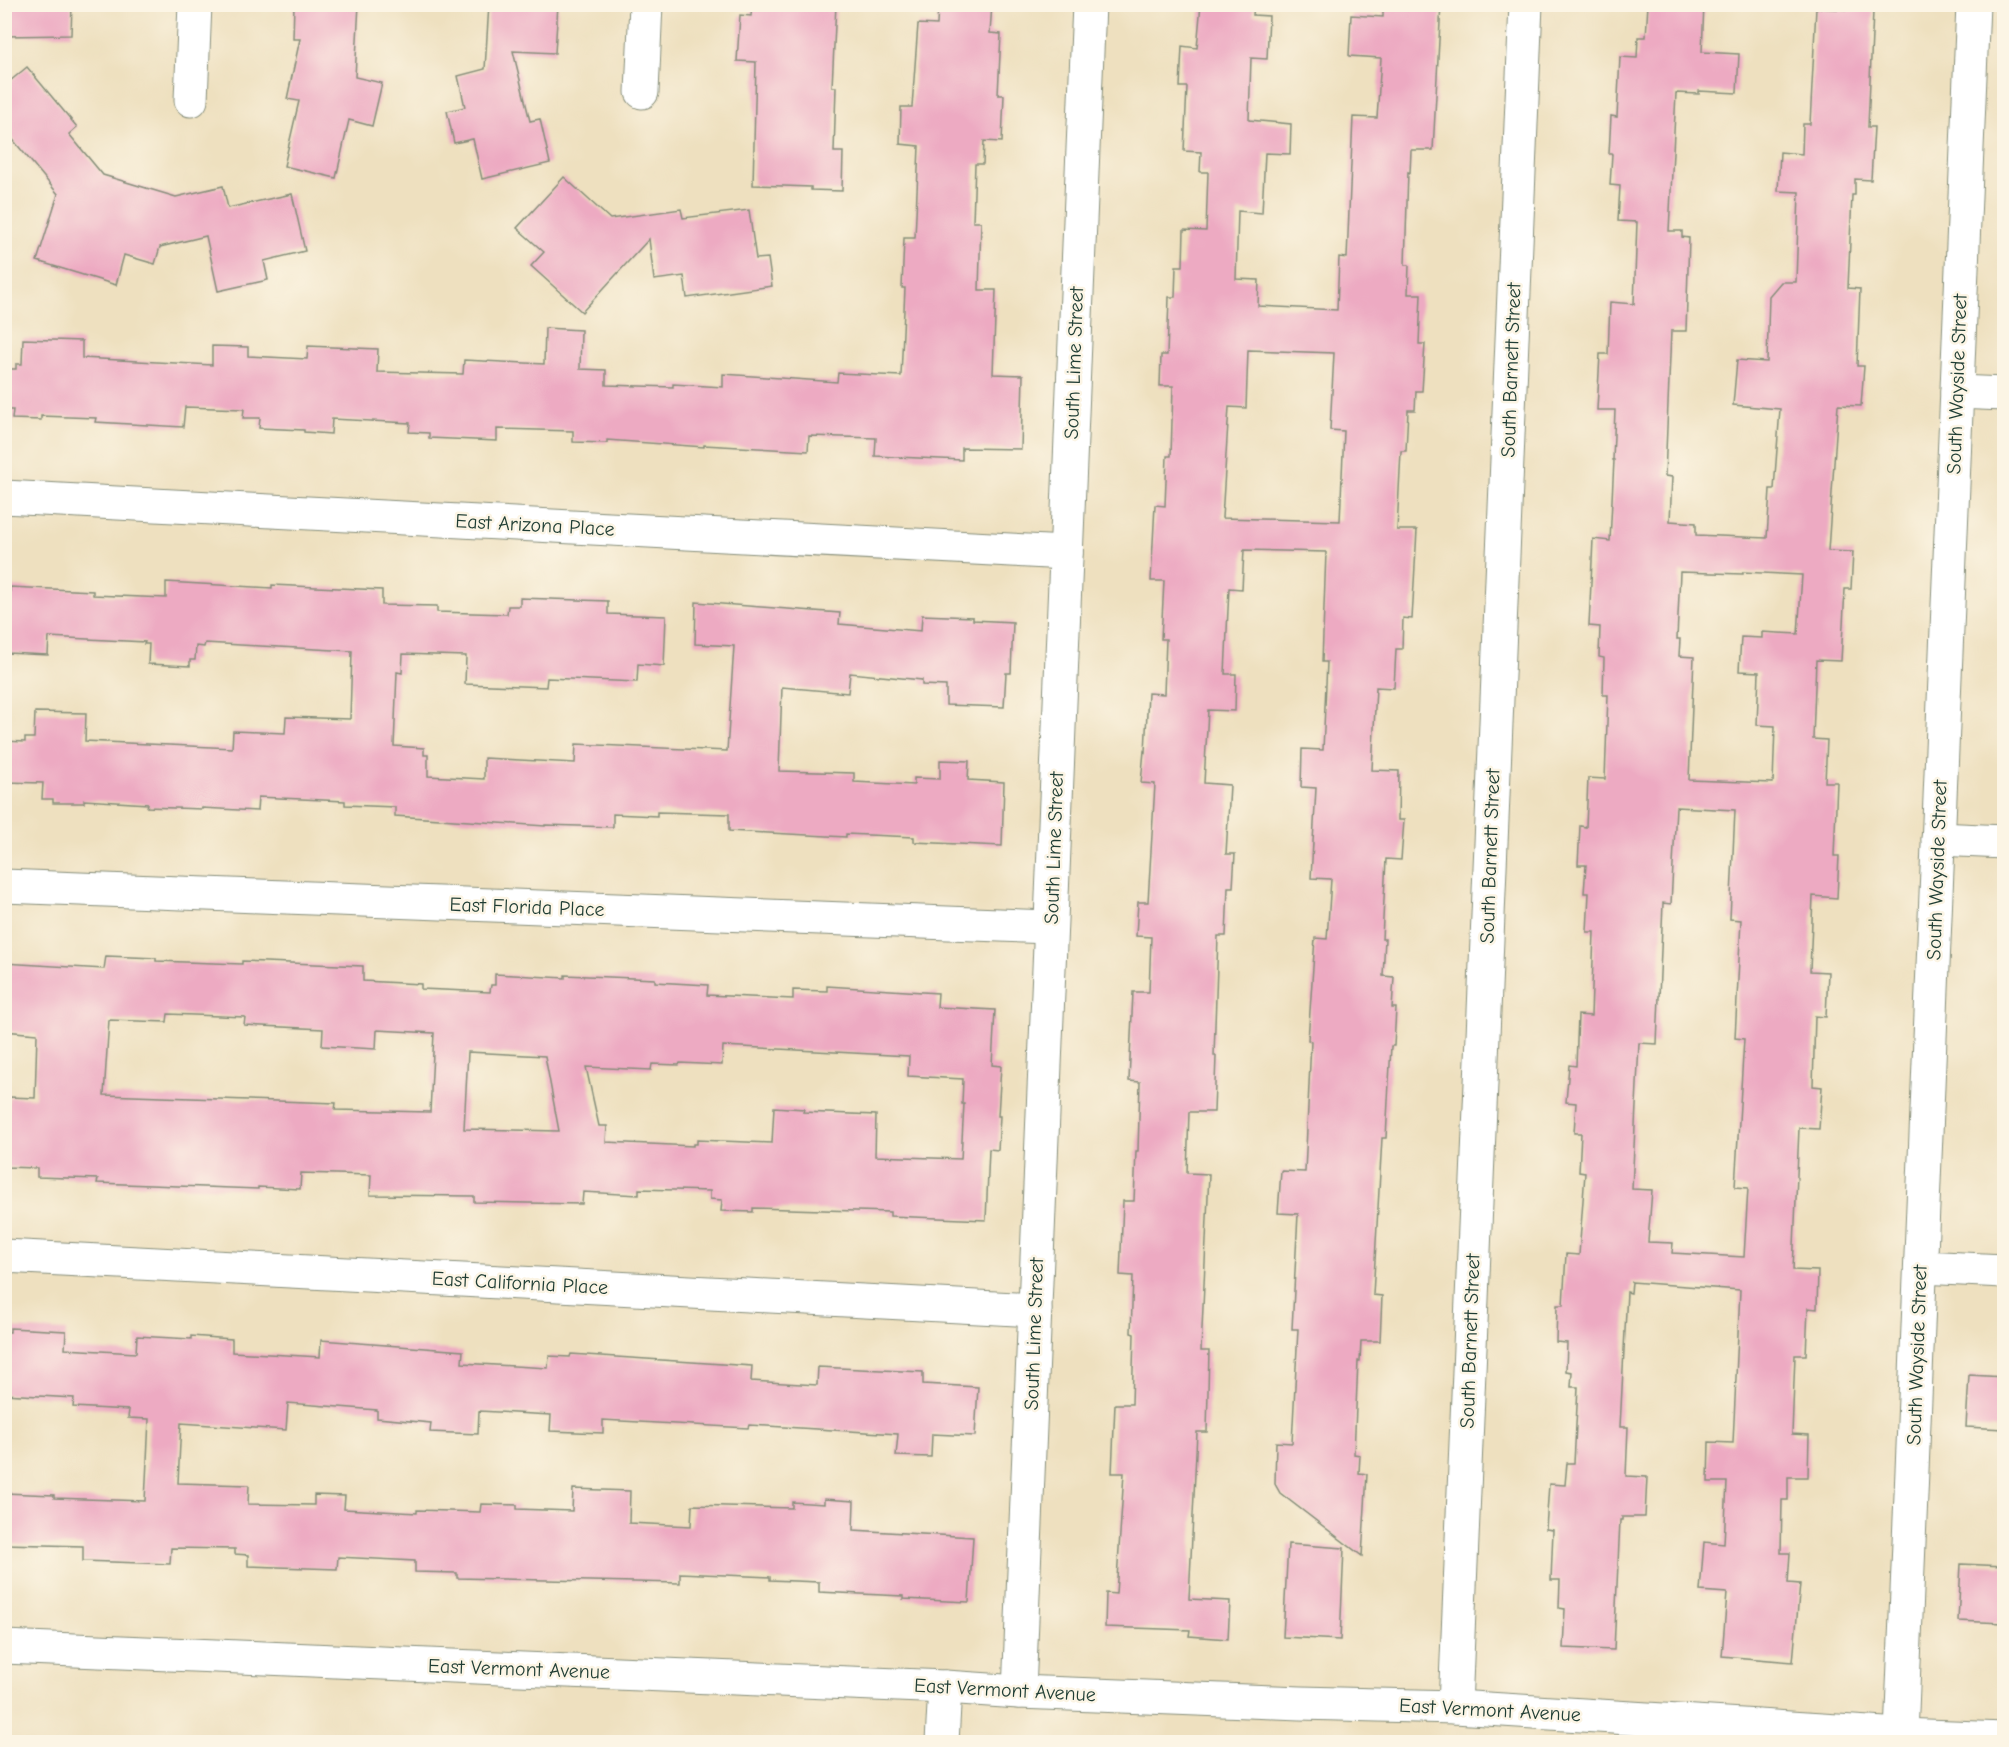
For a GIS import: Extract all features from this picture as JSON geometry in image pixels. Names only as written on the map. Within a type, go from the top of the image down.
[{"type":"street","points":[[191,100],[195,4]]},
{"type":"street","points":[[642,92],[646,4]]},
{"type":"street","name":"South Lime Street","points":[[1019,1692],[1089,4]]},
{"type":"street","name":"South Barnett Street","points":[[1455,1707],[1526,4]]},
{"type":"street","name":"South Wayside Street","points":[[1901,1735],[1973,4]]},
{"type":"street","points":[[1957,392],[2004,394]]},
{"type":"street","name":"East Arizona Place","points":[[4,497],[1066,553]]},
{"type":"street","points":[[1938,839],[2004,842]]},
{"type":"street","name":"East Florida Place","points":[[4,886],[1050,927]]},
{"type":"street","name":"East California Place","points":[[4,1256],[1035,1310]]},
{"type":"street","points":[[1921,1267],[2004,1271]]},
{"type":"street","name":"East Vermont Avenue","points":[[4,1647],[1019,1692],[1455,1707],[1901,1735],[2004,1739]]},
{"type":"street","points":[[942,1743],[945,1687]]},
{"type":"shaded area","points":[[1269,1739],[1354,1742],[1269,1742]]},
{"type":"building","points":[[4,4],[72,4],[71,35],[4,36]]},
{"type":"building","points":[[294,4],[359,4],[355,77],[382,83],[372,126],[349,120],[336,178],[284,166],[299,101],[287,99],[300,39],[293,39]]},
{"type":"building","points":[[489,4],[558,4],[555,53],[513,51],[530,121],[540,119],[550,163],[482,179],[473,139],[454,143],[447,111],[465,107],[458,76],[485,69]]},
{"type":"building","points":[[752,4],[836,4],[832,87],[836,87],[834,152],[843,152],[842,191],[811,190],[811,187],[753,185],[756,62],[737,61],[740,15],[751,16]]},
{"type":"building","points":[[938,4],[992,4],[990,33],[1001,34],[998,95],[1004,95],[1002,142],[984,141],[983,164],[975,164],[973,222],[981,222],[979,290],[996,290],[993,374],[1023,375],[1021,449],[962,448],[962,460],[875,456],[876,438],[809,436],[808,451],[607,440],[607,443],[573,442],[573,431],[497,429],[497,441],[429,438],[429,433],[409,432],[410,423],[332,419],[331,434],[304,432],[304,430],[259,428],[260,418],[243,418],[244,409],[185,407],[183,427],[95,422],[96,418],[41,416],[41,420],[12,419],[13,410],[4,410],[4,369],[16,369],[16,364],[22,364],[23,339],[82,341],[82,358],[212,365],[212,346],[248,347],[248,356],[307,359],[308,346],[378,349],[377,372],[463,374],[464,360],[544,364],[545,328],[581,330],[580,369],[606,370],[606,385],[673,387],[673,384],[723,387],[723,374],[837,382],[838,373],[901,376],[905,288],[902,288],[904,238],[915,238],[919,146],[900,144],[901,107],[912,107],[918,24],[937,25]]},
{"type":"building","points":[[1201,4],[1254,4],[1253,15],[1269,16],[1267,59],[1251,58],[1249,120],[1291,124],[1290,154],[1265,153],[1262,213],[1238,211],[1236,279],[1259,280],[1258,306],[1337,310],[1339,257],[1347,258],[1353,117],[1377,118],[1381,58],[1349,56],[1351,15],[1383,17],[1383,4],[1441,4],[1433,150],[1411,150],[1410,173],[1408,172],[1405,265],[1409,265],[1408,294],[1421,294],[1419,344],[1425,344],[1422,391],[1416,391],[1415,410],[1408,410],[1406,451],[1401,451],[1397,530],[1417,530],[1412,619],[1403,618],[1402,649],[1396,649],[1394,688],[1376,687],[1372,770],[1399,771],[1398,820],[1404,820],[1401,860],[1386,859],[1382,939],[1385,939],[1383,976],[1394,977],[1392,1008],[1396,1008],[1394,1046],[1391,1046],[1386,1138],[1382,1138],[1373,1295],[1382,1296],[1380,1341],[1361,1341],[1360,1361],[1358,1361],[1354,1454],[1360,1455],[1359,1473],[1367,1474],[1362,1556],[1280,1493],[1275,1484],[1276,1442],[1292,1443],[1298,1329],[1292,1329],[1298,1214],[1278,1213],[1281,1171],[1305,1172],[1311,1041],[1308,1040],[1315,938],[1327,939],[1331,879],[1311,878],[1316,788],[1301,787],[1302,749],[1323,750],[1327,662],[1322,662],[1326,552],[1244,550],[1242,589],[1229,588],[1225,674],[1236,674],[1235,711],[1208,710],[1204,783],[1230,785],[1226,854],[1235,854],[1233,887],[1228,887],[1226,936],[1218,936],[1214,1112],[1189,1112],[1187,1173],[1209,1174],[1201,1351],[1209,1351],[1207,1432],[1197,1432],[1189,1599],[1230,1601],[1228,1639],[1189,1636],[1190,1630],[1105,1627],[1106,1593],[1116,1594],[1124,1473],[1112,1473],[1115,1404],[1132,1404],[1133,1276],[1120,1275],[1123,1201],[1134,1201],[1136,1151],[1138,1151],[1140,1082],[1129,1081],[1133,992],[1149,992],[1151,937],[1136,936],[1138,902],[1148,902],[1155,784],[1141,783],[1148,693],[1164,694],[1166,639],[1161,639],[1164,581],[1151,581],[1155,505],[1165,506],[1167,456],[1171,456],[1173,386],[1160,386],[1161,355],[1167,355],[1169,297],[1175,297],[1176,266],[1183,266],[1184,230],[1206,231],[1208,172],[1200,172],[1201,152],[1184,151],[1187,87],[1180,87],[1182,46],[1197,48]],"holes":[[[1248,350],[1334,353],[1330,430],[1344,431],[1340,521],[1222,518],[1229,407],[1246,408]]]},
{"type":"building","points":[[1648,4],[1704,4],[1702,52],[1739,54],[1737,93],[1699,91],[1699,94],[1676,93],[1669,231],[1682,231],[1682,237],[1689,238],[1686,331],[1671,331],[1665,476],[1672,477],[1670,521],[1696,523],[1696,535],[1767,538],[1770,489],[1774,489],[1780,409],[1733,405],[1737,360],[1767,362],[1769,296],[1781,282],[1796,282],[1799,192],[1778,191],[1780,152],[1802,154],[1803,124],[1810,124],[1816,8],[1873,11],[1868,127],[1874,127],[1871,180],[1855,179],[1855,195],[1852,195],[1848,288],[1860,289],[1857,366],[1864,366],[1861,406],[1838,405],[1828,551],[1853,552],[1851,589],[1845,589],[1841,661],[1816,660],[1813,739],[1827,740],[1825,782],[1837,782],[1834,856],[1839,856],[1837,898],[1813,896],[1810,971],[1828,972],[1826,1017],[1815,1016],[1813,1086],[1822,1087],[1819,1129],[1799,1128],[1793,1270],[1818,1271],[1817,1309],[1808,1308],[1806,1355],[1795,1355],[1792,1434],[1809,1435],[1808,1477],[1788,1477],[1788,1500],[1782,1500],[1781,1553],[1790,1553],[1788,1583],[1800,1584],[1793,1662],[1722,1656],[1727,1593],[1700,1591],[1704,1542],[1724,1544],[1727,1482],[1708,1482],[1709,1442],[1733,1443],[1740,1290],[1632,1282],[1631,1293],[1627,1292],[1620,1427],[1628,1427],[1626,1476],[1647,1477],[1645,1517],[1622,1517],[1620,1520],[1614,1650],[1563,1648],[1565,1609],[1559,1608],[1560,1580],[1551,1580],[1553,1530],[1546,1529],[1549,1484],[1565,1485],[1567,1463],[1574,1463],[1578,1387],[1571,1387],[1572,1372],[1566,1371],[1567,1343],[1556,1342],[1557,1305],[1563,1305],[1566,1254],[1579,1255],[1585,1173],[1579,1172],[1581,1133],[1574,1133],[1576,1103],[1566,1102],[1569,1065],[1576,1066],[1578,1015],[1591,1016],[1594,932],[1587,932],[1589,893],[1584,893],[1586,865],[1578,865],[1580,826],[1586,827],[1588,778],[1605,779],[1608,695],[1603,695],[1604,658],[1599,657],[1600,627],[1589,626],[1593,539],[1610,541],[1615,410],[1597,410],[1600,354],[1608,354],[1610,302],[1634,304],[1637,222],[1618,221],[1620,186],[1610,185],[1611,116],[1617,117],[1620,57],[1637,58],[1638,37],[1646,37]],"holes":[[[1680,572],[1802,575],[1798,634],[1762,632],[1762,638],[1741,637],[1739,671],[1759,672],[1757,725],[1775,726],[1773,783],[1689,780],[1694,657],[1679,656],[1680,639],[1677,639]],[[1676,807],[1735,810],[1730,919],[1741,920],[1735,1038],[1744,1039],[1735,1187],[1748,1188],[1744,1257],[1672,1253],[1673,1243],[1648,1242],[1652,1190],[1632,1189],[1639,1043],[1657,1044],[1663,903],[1671,904]]]},
{"type":"building","points":[[27,67],[77,127],[69,134],[103,175],[176,197],[223,186],[228,208],[292,194],[305,251],[264,261],[268,280],[218,291],[206,236],[160,247],[155,264],[124,255],[116,285],[37,261],[58,194],[4,129],[4,86]]},
{"type":"building","points":[[564,177],[610,219],[681,209],[683,218],[749,210],[756,259],[768,258],[772,286],[687,298],[684,276],[654,280],[649,239],[582,312],[531,266],[544,252],[517,228]]},
{"type":"building","points":[[166,582],[272,588],[272,585],[382,590],[382,605],[437,606],[437,612],[507,614],[508,606],[520,606],[520,598],[608,601],[608,614],[666,616],[664,666],[638,664],[637,682],[547,678],[546,687],[465,684],[466,656],[403,654],[402,673],[397,672],[394,746],[424,748],[424,755],[428,755],[428,776],[484,779],[484,758],[575,763],[576,744],[727,751],[734,646],[695,644],[696,602],[840,613],[839,624],[921,631],[922,615],[973,617],[973,620],[1013,622],[1011,673],[1006,673],[1004,707],[946,705],[946,686],[922,685],[922,680],[850,673],[848,693],[782,687],[779,771],[854,773],[854,782],[914,785],[914,778],[940,779],[940,760],[969,761],[968,780],[1004,782],[1002,846],[914,842],[914,837],[846,834],[846,837],[729,831],[729,814],[657,812],[657,816],[613,814],[613,827],[545,826],[395,816],[395,807],[345,805],[345,801],[258,797],[257,811],[147,807],[148,804],[84,800],[84,803],[53,803],[53,799],[42,799],[43,783],[4,782],[4,741],[25,742],[25,738],[34,738],[35,712],[86,713],[85,741],[232,748],[233,731],[285,733],[286,717],[350,719],[352,651],[205,643],[204,647],[196,646],[195,660],[190,660],[190,666],[148,664],[149,644],[144,644],[145,642],[49,637],[48,655],[7,653],[7,644],[4,644],[4,592],[10,592],[10,587],[93,591],[93,595],[166,598]]},
{"type":"building","points":[[106,956],[156,958],[156,961],[242,964],[242,961],[363,966],[363,981],[421,984],[421,989],[490,992],[491,985],[495,985],[495,974],[565,978],[565,975],[655,979],[655,982],[708,985],[707,995],[793,999],[793,990],[827,991],[827,986],[938,993],[937,1007],[995,1010],[992,1065],[1001,1066],[998,1116],[1000,1116],[998,1150],[989,1149],[986,1220],[890,1216],[890,1212],[753,1208],[753,1212],[721,1211],[722,1200],[710,1199],[710,1191],[639,1189],[639,1195],[583,1192],[582,1204],[474,1202],[474,1196],[370,1195],[371,1175],[301,1173],[300,1189],[258,1187],[258,1189],[97,1183],[98,1179],[37,1177],[37,1168],[4,1167],[4,1126],[8,1126],[9,1097],[35,1098],[37,1034],[4,1031],[4,963],[104,969]],"holes":[[[168,1014],[245,1017],[244,1025],[323,1029],[322,1046],[376,1049],[377,1030],[434,1033],[430,1112],[335,1110],[336,1103],[104,1095],[109,1020],[167,1022]],[[723,1046],[909,1056],[908,1076],[963,1079],[961,1159],[875,1156],[876,1115],[803,1112],[804,1109],[774,1107],[772,1143],[697,1140],[697,1144],[693,1146],[606,1142],[607,1126],[599,1126],[586,1067],[651,1070],[652,1064],[722,1065]],[[468,1052],[545,1056],[559,1131],[464,1129]]]},
{"type":"building","points":[[10,1328],[66,1331],[65,1349],[136,1353],[137,1336],[191,1339],[191,1336],[232,1339],[232,1352],[320,1357],[321,1340],[463,1351],[462,1363],[548,1368],[549,1356],[570,1357],[571,1354],[752,1366],[751,1381],[817,1385],[818,1367],[923,1372],[923,1384],[978,1387],[975,1436],[932,1434],[931,1457],[896,1456],[898,1434],[749,1425],[748,1428],[603,1420],[603,1433],[550,1431],[551,1415],[479,1411],[478,1434],[430,1432],[431,1423],[377,1418],[377,1410],[288,1403],[286,1430],[181,1423],[178,1483],[249,1485],[248,1504],[314,1505],[314,1495],[345,1496],[344,1509],[417,1513],[417,1510],[480,1512],[481,1504],[517,1505],[517,1509],[572,1511],[573,1489],[630,1491],[629,1523],[691,1526],[692,1505],[792,1508],[792,1502],[824,1504],[824,1499],[854,1501],[853,1530],[973,1537],[969,1602],[819,1592],[819,1582],[770,1580],[770,1577],[680,1573],[680,1583],[457,1578],[457,1573],[415,1572],[415,1561],[338,1557],[337,1569],[248,1566],[248,1555],[235,1554],[235,1549],[171,1548],[170,1564],[83,1561],[83,1546],[4,1544],[4,1493],[54,1495],[54,1498],[145,1501],[149,1419],[128,1418],[129,1410],[73,1407],[74,1398],[4,1394],[4,1332],[10,1332]]},
{"type":"building","points":[[1969,1375],[2004,1377],[2004,1429],[1966,1427]]},
{"type":"building","points":[[1288,1544],[1344,1548],[1340,1640],[1283,1637]]},
{"type":"building","points":[[1961,1564],[2004,1566],[2004,1623],[1958,1621]]}]
